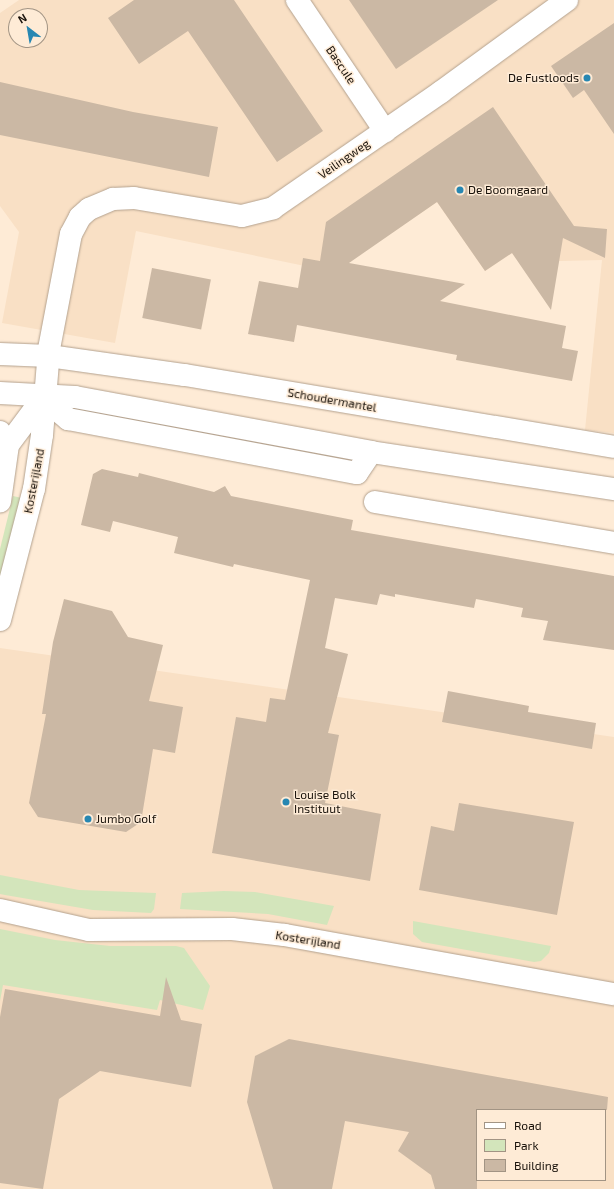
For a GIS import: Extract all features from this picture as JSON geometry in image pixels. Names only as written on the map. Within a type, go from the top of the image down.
[{"type":"street","name":"Bascule","points":[[298,0],[385,131]]},
{"type":"street","name":"Veilingweg","points":[[49,356],[71,234],[88,209],[113,199],[134,198],[242,216],[259,214],[273,208],[385,131],[567,0]]},
{"type":"street","name":"Schoudermantel","points":[[0,354],[49,356],[186,375],[614,447]]},
{"type":"street","points":[[0,501],[4,438],[43,398],[49,356]]},
{"type":"street","points":[[0,393],[43,398],[75,397],[371,452],[614,489]]},
{"type":"street","name":"Kosterijland","points":[[0,620],[34,489],[42,435],[43,398]]},
{"type":"street","points":[[375,502],[614,543]]},
{"type":"street","name":"Kosterijland","points":[[0,910],[89,930],[232,928],[285,935],[614,994]]},
{"type":"shaded area","points":[[19,0],[614,0],[614,433],[585,430],[602,260],[519,262],[512,253],[485,271],[437,202],[334,272],[136,231],[115,343],[2,323],[19,232],[0,206],[0,13]]},
{"type":"shaded area","points":[[0,648],[614,737],[614,1189],[0,1189]]},
{"type":"green space","points":[[13,496],[22,498],[0,586],[0,549]]},
{"type":"green space","points":[[0,875],[79,890],[156,893],[154,909],[151,913],[93,910],[0,894]]},
{"type":"green space","points":[[224,891],[255,892],[334,906],[327,925],[268,914],[180,909],[182,893]]},
{"type":"green space","points":[[413,921],[551,946],[549,953],[541,961],[534,962],[422,942],[413,934]]},
{"type":"green space","points":[[0,929],[55,940],[110,946],[176,946],[184,948],[210,986],[203,1010],[160,1000],[157,1010],[3,985],[0,1001]]},
{"type":"building","points":[[134,0],[234,0],[323,131],[277,162],[188,31],[139,64],[108,18]]},
{"type":"building","points":[[349,0],[498,0],[396,69]]},
{"type":"building","name":"De Fustloods","points":[[614,23],[614,134],[584,90],[573,98],[551,66]]},
{"type":"building","points":[[0,82],[133,112],[218,127],[209,177],[0,135]]},
{"type":"building","points":[[493,107],[574,226],[607,229],[605,258],[563,238],[551,310],[512,253],[485,271],[437,202],[349,263],[465,284],[440,301],[566,326],[562,348],[578,351],[572,381],[456,360],[457,355],[297,325],[294,342],[248,334],[259,281],[298,288],[303,258],[320,261],[326,222]]},
{"type":"building","points":[[152,268],[211,279],[201,330],[142,318]]},
{"type":"building","points":[[102,469],[138,477],[139,473],[214,492],[225,486],[231,496],[353,520],[351,530],[614,576],[614,650],[543,640],[548,621],[521,617],[523,608],[476,599],[474,608],[395,594],[395,597],[380,594],[377,605],[335,598],[325,648],[348,654],[328,733],[339,735],[325,803],[381,814],[370,881],[212,853],[236,717],[266,722],[270,698],[285,700],[310,580],[234,564],[233,567],[174,553],[178,537],[113,521],[110,532],[81,525],[93,474]]},
{"type":"building","points":[[64,599],[112,611],[128,637],[163,645],[149,701],[183,707],[175,753],[153,749],[141,822],[126,832],[38,817],[29,803],[46,714],[42,714],[53,642]]},
{"type":"building","points":[[448,691],[529,706],[528,712],[596,723],[592,749],[442,722]]},
{"type":"building","points":[[459,803],[574,822],[557,915],[419,890],[431,826],[454,831]]},
{"type":"building","points":[[166,977],[181,1020],[202,1024],[191,1087],[100,1071],[59,1099],[43,1189],[0,1183],[0,1017],[5,989],[160,1016]]},
{"type":"building","points":[[289,1039],[608,1097],[607,1110],[476,1109],[477,1189],[435,1189],[431,1175],[398,1151],[409,1132],[345,1121],[332,1189],[273,1189],[247,1102],[255,1056]]},
{"type":"place","name":"De Fustloods","points":[[587,78]]},
{"type":"place","name":"De Boomgaard","points":[[460,190]]},
{"type":"place","name":"Louise Bolk Instituut","points":[[286,802]]},
{"type":"place","name":"Jumbo Golf","points":[[88,819]]}]
